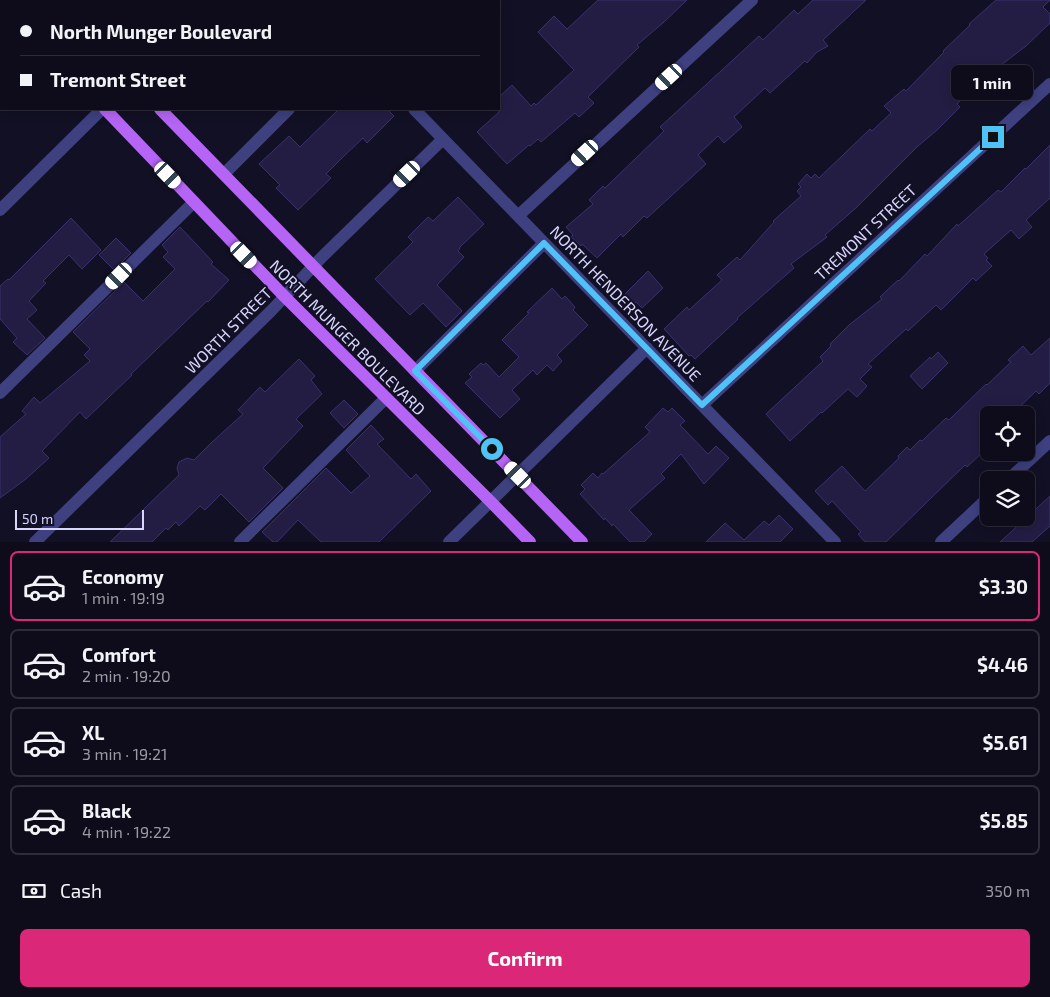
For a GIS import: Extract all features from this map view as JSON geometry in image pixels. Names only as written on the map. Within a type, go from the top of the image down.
[{"type":"main road","name":"NORTH MUNGER BOULEVARD","points":[[104,110],[285,297],[530,542]]},
{"type":"main road","name":"NORTH MUNGER BOULEVARD","points":[[161,110],[582,542]]},
{"type":"street","points":[[518,216],[752,0]]},
{"type":"street","name":"TREMONT STREET","points":[[702,405],[1050,84]]},
{"type":"street","points":[[0,210],[102,110]]},
{"type":"street","points":[[224,174],[288,110]]},
{"type":"street","name":"NORTH HENDERSON AVENUE","points":[[415,110],[835,542]]},
{"type":"street","name":"WORTH STREET","points":[[35,542],[443,139]]},
{"type":"street","points":[[0,393],[194,202]]},
{"type":"street","points":[[415,371],[544,243]]},
{"type":"street","points":[[448,542],[647,348]]},
{"type":"street","points":[[240,542],[386,398]]},
{"type":"street","points":[[1018,471],[1050,441]]},
{"type":"street","points":[[941,542],[980,506]]},
{"type":"building","points":[[598,0],[687,0],[637,45],[639,47],[588,97],[594,103],[579,117],[575,113],[541,142],[538,139],[507,164],[477,132],[499,112],[500,96],[512,85],[531,106],[534,103],[536,105],[574,70],[538,32],[554,16],[567,29]]},
{"type":"building","points":[[813,0],[866,0],[823,40],[828,46],[817,52],[807,63],[805,61],[770,93],[765,88],[734,117],[742,127],[724,143],[718,136],[698,155],[706,164],[647,218],[644,216],[623,237],[621,234],[597,258],[571,237],[573,235],[566,227],[593,204],[589,200],[603,186],[605,188],[664,131],[660,127],[759,36],[763,40],[794,10],[798,14]]},
{"type":"building","points":[[996,0],[1050,0],[1043,7],[1050,14],[1050,23],[1026,46],[996,69],[978,86],[976,83],[957,104],[960,107],[857,207],[825,235],[827,237],[791,264],[794,268],[737,318],[695,359],[691,355],[689,356],[664,329],[687,307],[689,310],[722,280],[717,275],[737,257],[740,260],[773,221],[801,196],[797,191],[801,187],[798,184],[807,174],[811,178],[815,174],[819,178],[870,129],[872,131],[891,113],[884,106],[904,89],[906,91],[969,24]]},
{"type":"building","points":[[338,110],[388,110],[394,116],[367,143],[363,138],[343,157],[326,174],[331,178],[298,210],[276,188],[280,185],[259,164],[289,136],[300,147]]},
{"type":"building","points":[[1050,145],[1050,198],[1026,220],[1032,227],[1019,239],[1011,230],[984,254],[988,258],[986,260],[992,266],[976,281],[973,278],[941,310],[936,305],[908,331],[906,329],[868,364],[872,367],[860,379],[867,386],[857,397],[848,389],[790,441],[766,414],[823,361],[820,357],[849,325],[882,299],[880,297],[899,281],[925,254],[927,256],[957,224],[958,226],[998,190],[1001,192]]},
{"type":"building","points":[[458,197],[484,224],[460,247],[458,251],[464,257],[437,285],[462,311],[446,327],[423,303],[410,315],[375,279],[413,242],[408,237],[428,217],[433,221]]},
{"type":"building","points":[[71,218],[101,250],[82,269],[69,255],[43,281],[46,283],[29,301],[37,310],[27,319],[45,338],[27,355],[13,342],[17,338],[0,319],[0,286],[9,280]]},
{"type":"building","points":[[180,227],[213,262],[211,264],[229,280],[86,419],[80,412],[42,451],[49,458],[26,479],[0,498],[0,437],[26,414],[22,411],[34,397],[40,403],[90,361],[84,355],[90,349],[73,332],[124,282],[143,301],[175,269],[163,257],[168,252],[162,245]]},
{"type":"building","points":[[116,238],[131,253],[114,270],[99,255]]},
{"type":"building","points":[[648,271],[663,288],[642,308],[636,302],[631,305],[623,296]]},
{"type":"building","points":[[552,288],[562,299],[565,296],[575,307],[573,310],[588,325],[557,355],[562,361],[553,371],[547,365],[537,375],[533,370],[512,390],[520,399],[500,418],[465,383],[472,377],[469,374],[481,363],[483,365],[486,363],[499,377],[519,357],[502,340]]},
{"type":"building","points":[[1050,338],[1050,383],[1039,394],[1036,391],[1020,406],[980,406],[980,455],[967,467],[965,465],[886,542],[865,542],[858,534],[861,532],[832,501],[828,505],[815,491],[842,466],[865,491],[899,458],[898,456],[907,447],[910,450],[946,418],[949,420],[1011,362],[1008,360],[1023,346],[1031,355]]},
{"type":"building","points":[[938,352],[948,363],[922,389],[910,376]]},
{"type":"building","points":[[299,359],[315,376],[311,380],[322,394],[296,419],[303,426],[263,468],[283,488],[249,522],[221,494],[205,510],[200,506],[179,526],[176,522],[168,530],[166,528],[152,542],[110,542],[179,475],[177,468],[179,462],[187,458],[194,460],[243,414],[238,410],[260,387],[265,392]]},
{"type":"building","points":[[344,400],[358,414],[344,428],[330,413]]},
{"type":"building","points":[[663,408],[668,412],[672,408],[685,421],[680,425],[708,454],[716,446],[729,458],[704,484],[681,454],[661,474],[665,478],[629,510],[652,534],[644,542],[630,542],[613,524],[612,526],[605,518],[604,520],[580,494],[585,489],[581,485],[593,473],[598,478],[650,432],[645,427]]},
{"type":"building","points":[[371,425],[384,439],[377,444],[411,479],[416,474],[431,491],[379,542],[321,542],[298,520],[277,542],[273,542],[262,532],[326,468],[351,493],[370,476],[346,450]]},
{"type":"building","points":[[1050,496],[1050,526],[1032,542],[1000,542],[1017,526],[1035,526],[1035,510]]},
{"type":"building","points":[[779,515],[793,529],[780,542],[706,542],[725,523],[744,540],[764,521],[769,525]]},
{"type":"route","points":[[492,449],[415,371],[544,243],[702,405],[993,137]]}]
